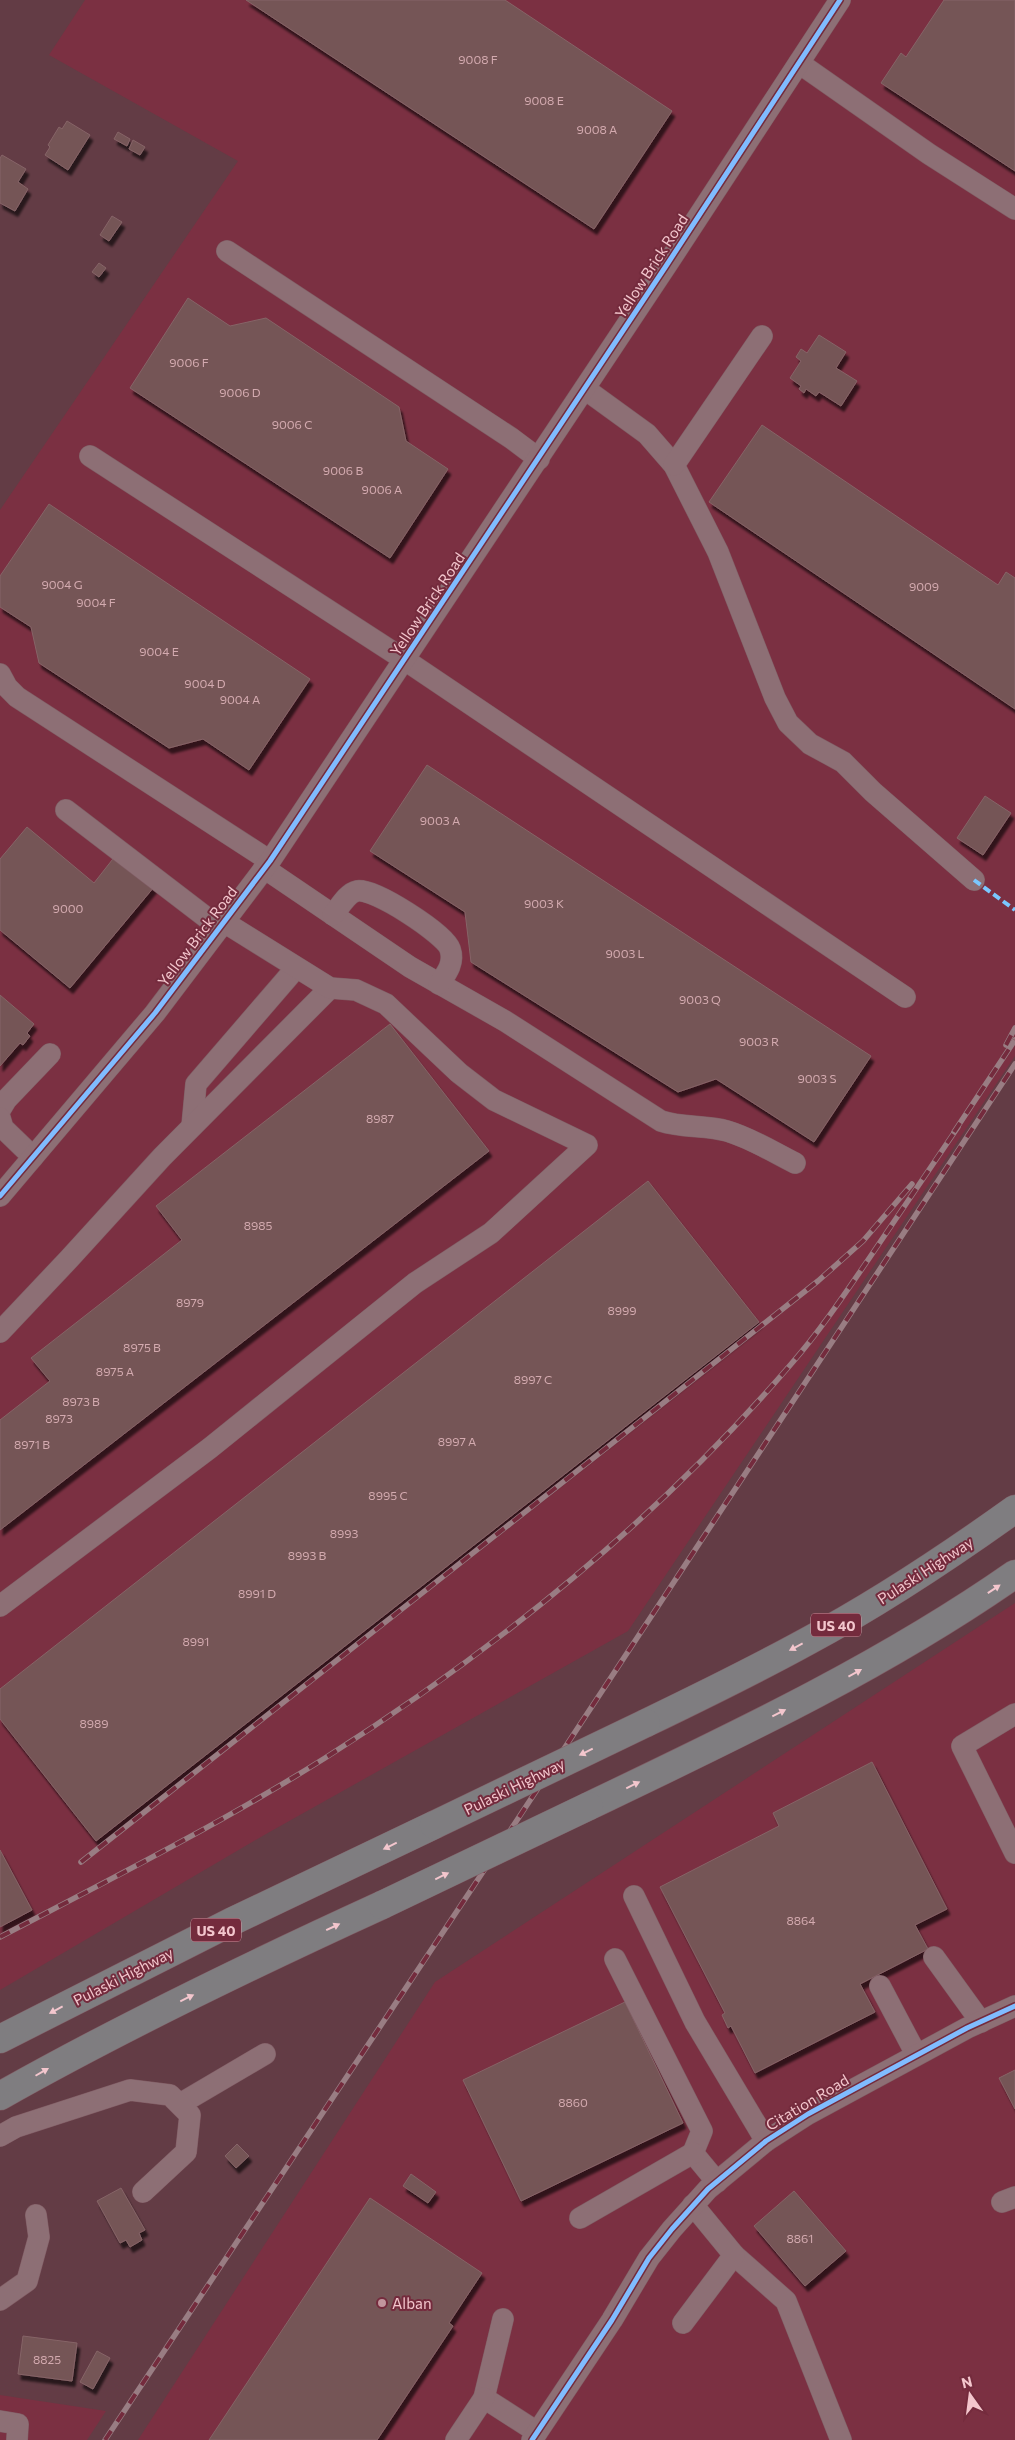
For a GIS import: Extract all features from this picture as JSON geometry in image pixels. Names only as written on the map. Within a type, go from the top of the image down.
[{"type":"highway","name":"Pulaski Highway","points":[[0,2039],[224,1926],[646,1723],[808,1642],[884,1597],[964,1546],[1015,1509]]},
{"type":"highway","points":[[0,2096],[53,2066],[152,2015],[276,1954],[589,1806],[812,1696],[903,1646],[1015,1574]]},
{"type":"street","name":"Yellow Brick Road","points":[[0,1196],[155,1013],[267,865],[406,660],[840,0]]},
{"type":"street","points":[[799,63],[929,154],[1015,209]]},
{"type":"street","points":[[227,251],[511,438],[538,459]]},
{"type":"street","points":[[674,466],[762,336]]},
{"type":"street","points":[[585,389],[647,434],[674,466],[718,552],[775,698],[788,723],[810,744],[843,762],[873,792],[974,880]]},
{"type":"street","points":[[90,456],[406,660],[905,997]]},
{"type":"street","points":[[0,674],[7,687],[16,697],[267,865],[333,915],[438,984],[505,1021],[661,1121],[673,1125],[726,1131],[750,1140],[795,1163]]},
{"type":"street","points":[[0,1606],[210,1448],[415,1283],[491,1233],[588,1145],[494,1100],[459,1073],[386,1004],[356,990],[330,988],[222,925],[66,810]]},
{"type":"street","points":[[333,915],[349,896],[357,891],[367,891],[412,916],[434,931],[450,948],[452,962],[438,984]]},
{"type":"street","points":[[192,1126],[196,1084],[296,968]]},
{"type":"street","points":[[0,1332],[192,1126],[330,988]]},
{"type":"street","points":[[0,1110],[6,1100],[50,1054]]},
{"type":"street","points":[[0,1118],[3,1128],[33,1157]]},
{"type":"street","points":[[1015,1714],[962,1746],[1015,1853]]},
{"type":"street","points":[[634,1896],[695,2022],[766,2141]]},
{"type":"street","points":[[934,1957],[981,2022]]},
{"type":"street","points":[[580,2218],[694,2153],[702,2131],[615,1959]]},
{"type":"street","points":[[880,1986],[916,2054]]},
{"type":"street","name":"Citation Road","points":[[535,2436],[612,2320],[648,2258],[693,2205],[718,2182],[766,2141],[808,2114],[916,2054],[1015,2006]]},
{"type":"street","points":[[180,2104],[265,2054]]},
{"type":"street","points":[[0,2136],[16,2127],[130,2090],[170,2095],[190,2114],[186,2152],[143,2192]]},
{"type":"street","points":[[694,2153],[718,2182]]},
{"type":"street","points":[[693,2205],[734,2255],[786,2301],[841,2440]]},
{"type":"street","points":[[0,2300],[26,2281],[39,2237],[36,2215]]},
{"type":"street","points":[[683,2323],[734,2255]]},
{"type":"street","points":[[456,2440],[484,2398],[503,2319]]},
{"type":"street","points":[[484,2398],[535,2436]]},
{"type":"street","points":[[0,2421],[18,2424],[17,2440]]},
{"type":"shaded area","points":[[85,0],[1015,0],[1015,1056],[628,1631],[266,1834],[0,1990],[0,510],[238,161],[49,55]]},
{"type":"shaded area","points":[[1015,1603],[1015,2440],[138,2440],[435,1982]]},
{"type":"shaded area","points":[[0,2395],[106,2411],[87,2440],[0,2440]]},
{"type":"building","points":[[246,0],[505,0],[672,111],[594,229]]},
{"type":"building","points":[[944,0],[1015,0],[1015,171],[881,83],[901,53],[906,57]]},
{"type":"building","points":[[67,121],[90,135],[68,170],[45,155],[50,147],[48,145],[59,127],[62,129]]},
{"type":"building","points":[[118,132],[130,139],[127,146],[114,139]]},
{"type":"building","points":[[133,140],[145,147],[140,155],[129,149]]},
{"type":"building","points":[[2,155],[26,169],[18,182],[28,189],[15,211],[0,203],[0,158]]},
{"type":"building","points":[[112,216],[122,222],[109,241],[100,235]]},
{"type":"building","points":[[99,263],[106,268],[99,277],[92,272]]},
{"type":"building","points":[[188,298],[230,326],[266,318],[399,407],[406,441],[448,469],[390,558],[130,388]]},
{"type":"building","points":[[819,335],[846,352],[836,368],[857,381],[841,406],[819,392],[816,396],[806,389],[804,393],[799,389],[801,386],[790,378],[801,361],[796,357],[801,349],[807,353]]},
{"type":"building","points":[[762,425],[998,585],[1006,572],[1015,578],[1015,709],[709,502]]},
{"type":"building","points":[[49,504],[310,679],[249,770],[203,739],[169,748],[39,663],[31,627],[0,607],[0,576]]},
{"type":"building","points":[[427,765],[871,1056],[814,1142],[716,1079],[678,1092],[471,962],[465,912],[370,851]]},
{"type":"building","points":[[985,796],[1011,813],[983,855],[957,838]]},
{"type":"building","points":[[27,827],[94,883],[116,855],[154,887],[70,988],[0,930],[0,859]]},
{"type":"building","points":[[0,995],[34,1024],[27,1033],[30,1036],[23,1045],[20,1043],[0,1066]]},
{"type":"building","points":[[390,1024],[489,1151],[0,1530],[0,1420],[50,1381],[31,1358],[182,1240],[156,1206]]},
{"type":"building","points":[[648,1181],[759,1322],[96,1841],[0,1719],[0,1689]]},
{"type":"building","points":[[872,1762],[947,1909],[915,1925],[928,1949],[860,1984],[875,2012],[755,2073],[731,2026],[728,2028],[722,2015],[725,2013],[660,1887],[779,1826],[773,1813]]},
{"type":"building","points":[[0,1850],[32,1910],[0,1927]]},
{"type":"building","points":[[625,2002],[683,2123],[521,2201],[463,2080]]},
{"type":"building","points":[[1015,2070],[1015,2109],[999,2078]]},
{"type":"building","points":[[237,2144],[249,2156],[236,2168],[225,2156]]},
{"type":"building","points":[[411,2174],[436,2192],[428,2203],[403,2186]]},
{"type":"building","points":[[121,2188],[145,2230],[139,2233],[142,2240],[130,2247],[126,2240],[120,2243],[97,2201]]},
{"type":"building","points":[[794,2191],[846,2251],[805,2286],[754,2226]]},
{"type":"building","name":"Alban","points":[[370,2198],[482,2273],[449,2323],[453,2326],[377,2440],[209,2440]]},
{"type":"building","points":[[23,2336],[77,2343],[72,2381],[18,2374]]},
{"type":"building","points":[[97,2351],[110,2358],[93,2389],[80,2382]]},
{"type":"railway","points":[[1006,1045],[1015,1028]]},
{"type":"railway","points":[[954,1132],[1015,1040]]},
{"type":"railway","points":[[105,2440],[473,1887],[1015,1064]]},
{"type":"railway","points":[[0,1937],[205,1829],[325,1758],[452,1672],[573,1578],[687,1475],[741,1420],[792,1363],[841,1300],[958,1127]]},
{"type":"railway","points":[[81,1862],[818,1281],[863,1241],[912,1184]]},
{"type":"marked path","points":[[974,880],[1015,910]]},
{"type":"cycle path","points":[[0,1196],[155,1013],[270,861],[666,266],[840,0]]},
{"type":"cycle path","points":[[532,2440],[612,2320],[649,2258],[708,2189],[766,2141],[808,2114],[967,2028],[1015,2006]]},
{"type":"place","name":"Alban","points":[[382,2303]]}]
